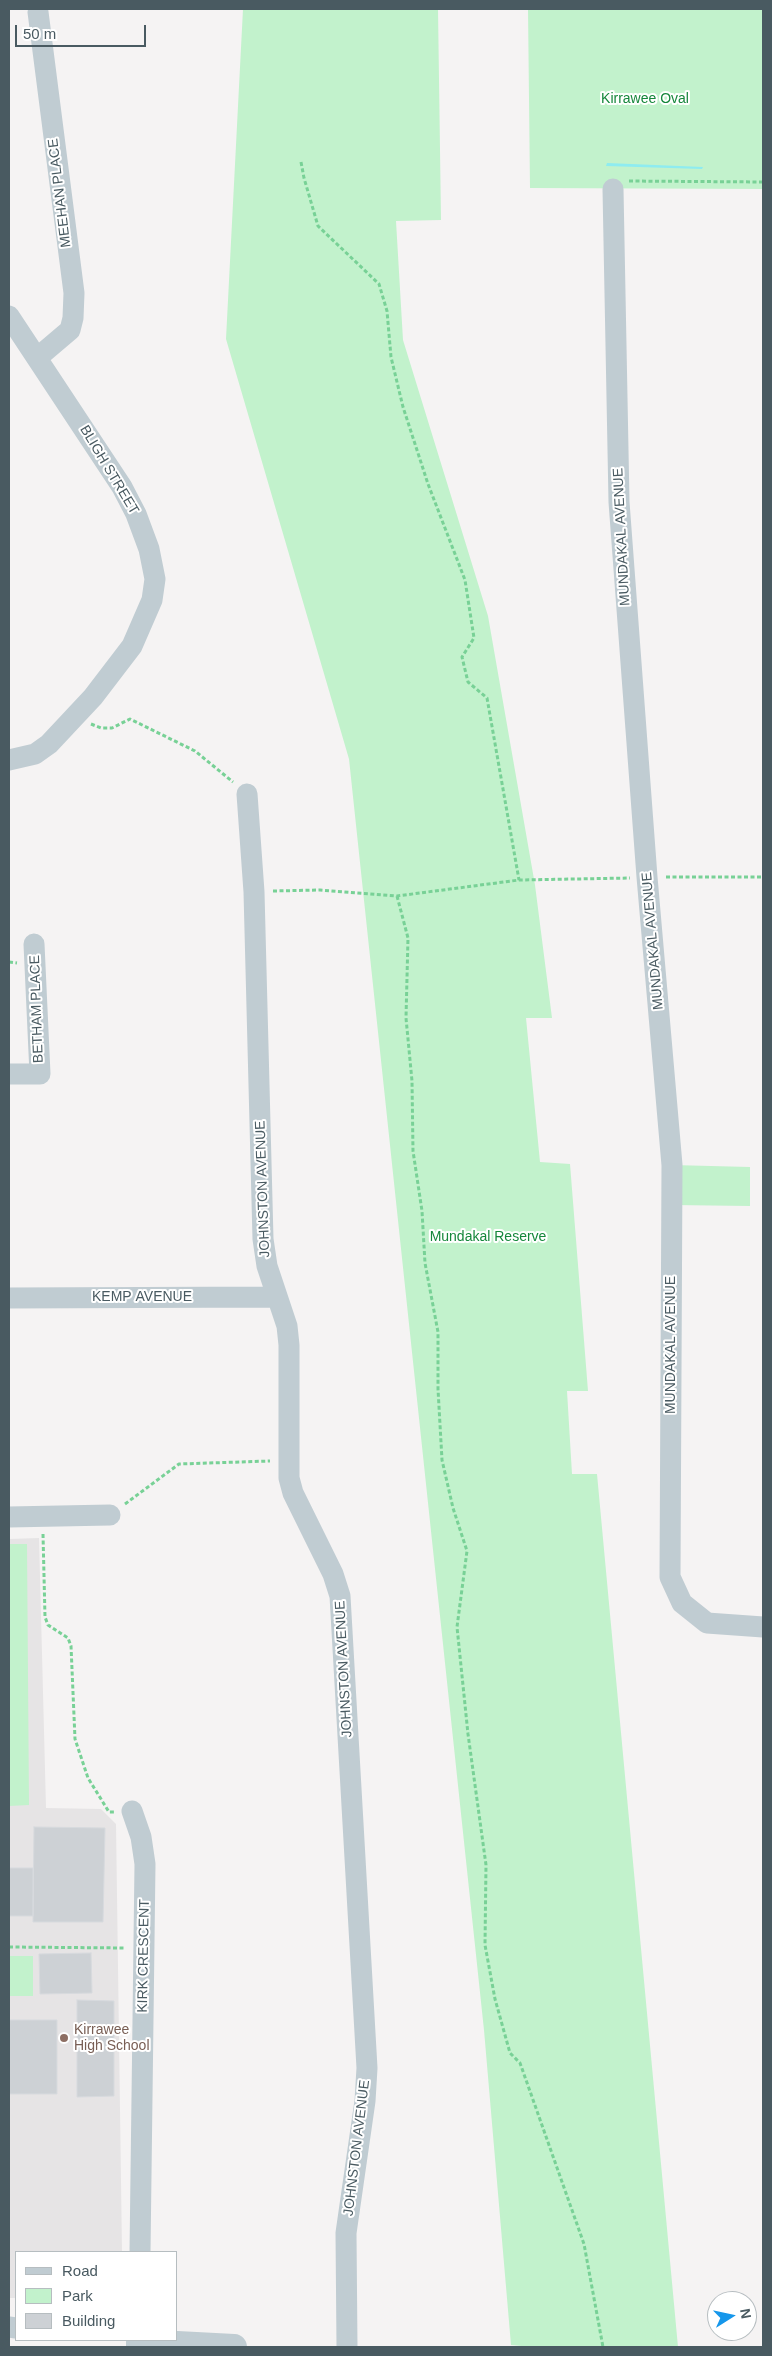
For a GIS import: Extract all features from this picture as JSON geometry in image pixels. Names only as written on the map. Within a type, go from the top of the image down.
[{"type":"street","name":"MEEHAN PLACE","points":[[37,358],[70,330],[73,318],[74,293],[38,12]]},
{"type":"street","name":"MUNDAKAL AVENUE","points":[[613,188],[618,502],[647,877],[672,1165],[670,1577],[682,1603],[707,1623],[763,1627]]},
{"type":"street","name":"BLIGH STREET","points":[[9,316],[122,487],[136,514],[149,549],[155,579],[152,600],[132,646],[93,697],[49,744],[35,754],[9,760]]},
{"type":"street","name":"JOHNSTON AVENUE","points":[[247,794],[254,892],[263,1239],[266,1266],[287,1326],[289,1345],[288,1478],[293,1493],[333,1574],[340,1596],[367,2068],[365,2101],[346,2233],[347,2347]]},
{"type":"street","name":"BETHAM PLACE","points":[[9,1074],[40,1074],[34,944]]},
{"type":"street","name":"KEMP AVENUE","points":[[9,1298],[276,1297]]},
{"type":"street","points":[[9,1517],[110,1515]]},
{"type":"street","name":"KIRK CRESCENT","points":[[132,1811],[141,1837],[145,1864],[140,2251]]},
{"type":"street","points":[[136,2342],[234,2347]]},
{"type":"path","points":[[301,162],[318,226],[379,284],[387,311],[391,357],[402,407],[428,484],[465,580],[474,638],[462,657],[468,682],[487,698],[519,880]]},
{"type":"path","points":[[613,188],[626,181],[763,182]]},
{"type":"path","points":[[101,728],[112,728],[130,719],[195,750],[247,794]]},
{"type":"path","points":[[254,892],[320,890],[397,896],[519,880],[763,877]]},
{"type":"path","points":[[397,896],[408,938],[406,1018],[412,1081],[413,1151],[422,1211],[424,1263],[438,1332],[438,1390],[442,1460],[453,1508],[467,1552],[457,1627],[468,1734],[486,1865],[485,1946],[495,1999],[510,2053],[520,2063],[584,2244],[603,2347]]},
{"type":"path","points":[[110,1515],[180,1464],[287,1461]]},
{"type":"path","points":[[42,1516],[45,1617],[48,1626],[68,1638],[71,1646],[75,1739],[88,1778],[109,1812],[132,1811]]},
{"type":"path","points":[[9,1947],[129,1948]]},
{"type":"shaded area","name":"Kirrawee High School","points":[[39,1538],[46,1808],[101,1809],[116,1824],[122,2251],[15,2251],[15,2298],[9,2298],[9,1539]]},
{"type":"green space","name":"Mundakal Reserve","points":[[243,9],[438,9],[441,220],[396,221],[403,340],[488,616],[535,885],[552,1018],[526,1018],[540,1162],[570,1164],[588,1391],[567,1391],[572,1474],[597,1474],[678,2347],[532,2347],[511,2345],[484,2030],[349,759],[226,339]]},
{"type":"green space","name":"Kirrawee Oval","points":[[528,9],[763,9],[763,189],[530,188]]},
{"type":"green space","points":[[672,1165],[750,1167],[750,1206],[672,1205]]},
{"type":"green space","points":[[9,1544],[27,1544],[29,1805],[9,1806]]},
{"type":"green space","points":[[9,1956],[33,1956],[33,1996],[9,1996]]},
{"type":"water","points":[[607,163],[703,167],[702,169],[606,166]]},
{"type":"building","points":[[34,1827],[105,1828],[103,1922],[33,1922]]},
{"type":"building","points":[[9,1868],[33,1868],[33,1916],[9,1916]]},
{"type":"building","points":[[91,1953],[92,1993],[40,1994],[39,1954]]},
{"type":"building","points":[[77,2000],[114,2001],[114,2096],[77,2097]]},
{"type":"building","points":[[9,2020],[57,2020],[57,2094],[9,2094]]},
{"type":"place","name":"Kirrawee High School","points":[[64,2038]]}]
